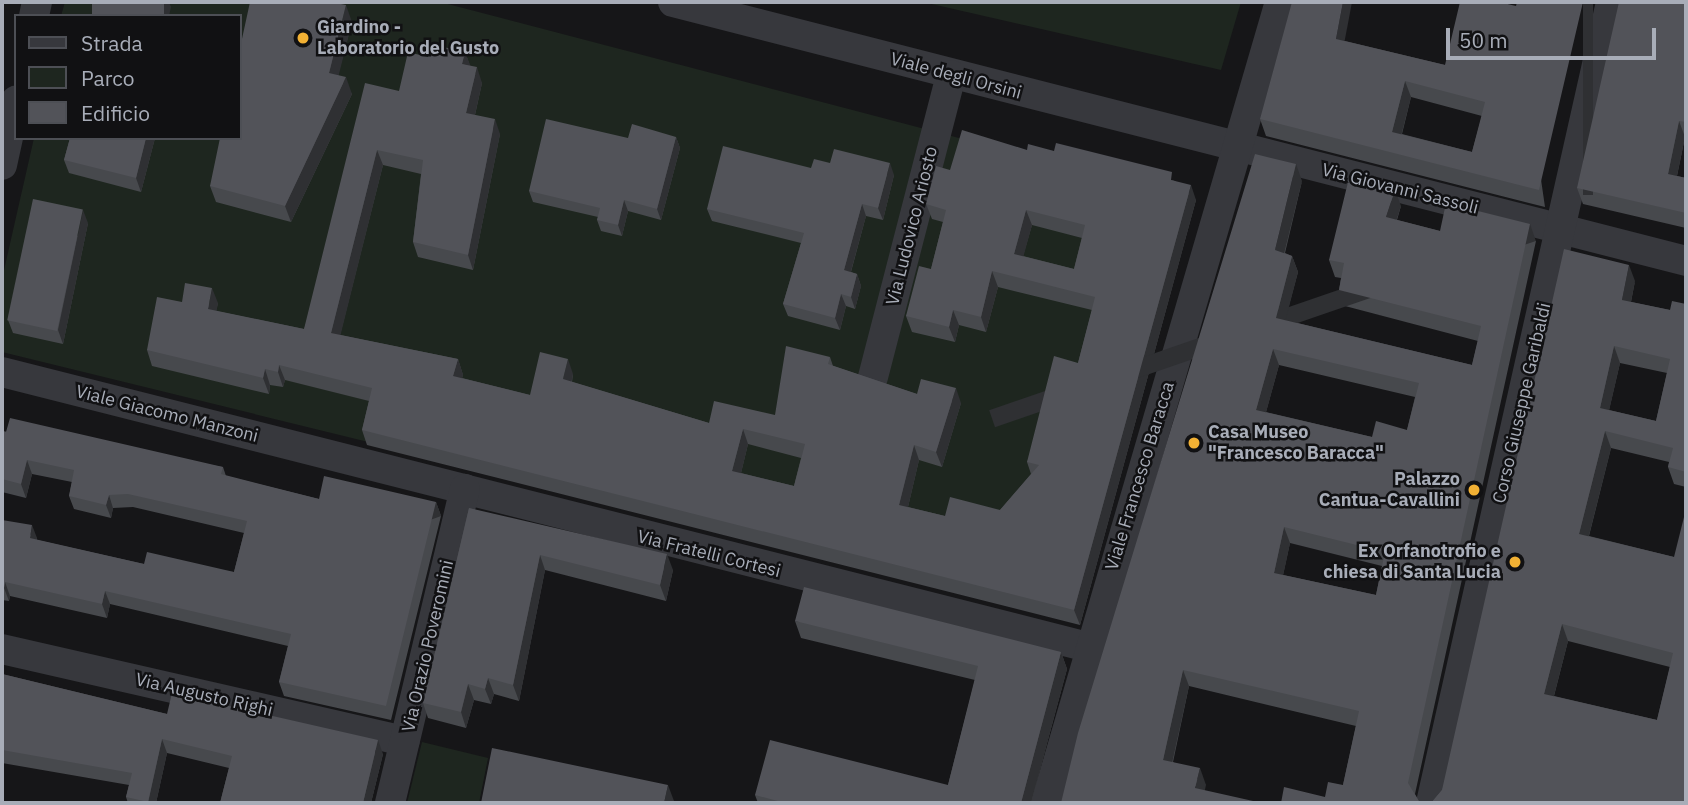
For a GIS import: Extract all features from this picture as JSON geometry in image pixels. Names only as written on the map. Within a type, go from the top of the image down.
[{"type":"street","name":"Viale degli Orsini","points":[[673,2],[1238,149]]},
{"type":"street","name":"Viale Francesco Baracca","points":[[1046,803],[1088,647],[1280,2]]},
{"type":"street","name":"Corso Giuseppe Garibaldi","points":[[1431,803],[1611,2]]},
{"type":"street","name":"Via Ludovico Ariosto","points":[[873,377],[951,75]]},
{"type":"street","points":[[2,165],[14,109]]},
{"type":"street","name":"Via Giovanni Sassoli","points":[[1238,149],[1686,261]]},
{"type":"street","name":"Viale Giacomo Manzoni","points":[[2,372],[332,456]]},
{"type":"street","name":"Via Fratelli Cortesi","points":[[332,456],[1088,647]]},
{"type":"street","name":"Via Orazio Poveromini","points":[[390,803],[465,489]]},
{"type":"street","name":"Via Augusto Righi","points":[[2,649],[405,741]]},
{"type":"green space","points":[[65,2],[440,2],[1196,200],[1073,615],[2,352],[2,279],[34,140],[242,140],[242,14],[62,14]]},
{"type":"green space","points":[[923,2],[1241,2],[1221,70]]},
{"type":"green space","points":[[422,742],[488,758],[479,803],[407,803]]},
{"type":"building","points":[[92,2],[164,2],[164,14],[92,14]]},
{"type":"building","points":[[250,2],[331,2],[346,5],[329,73],[346,77],[285,206],[210,186],[220,140],[242,140],[242,39]]},
{"type":"building","points":[[1292,2],[1343,2],[1336,39],[1445,65],[1460,2],[1499,2],[1516,6],[1517,2],[1583,2],[1539,190],[1260,119]],"holes":[[[1405,81],[1485,102],[1472,152],[1392,132]]]},
{"type":"building","points":[[1619,2],[1686,2],[1686,122],[1679,121],[1668,174],[1686,178],[1686,213],[1577,188]]},
{"type":"building","points":[[431,44],[465,52],[462,64],[477,67],[466,113],[495,119],[468,255],[413,242],[423,160],[377,150],[331,333],[458,359],[453,376],[530,395],[540,352],[568,359],[563,379],[709,423],[714,401],[775,415],[786,346],[830,357],[828,364],[917,394],[921,379],[956,388],[936,452],[914,445],[899,505],[945,516],[950,497],[1000,510],[1039,465],[1027,462],[1054,356],[1078,363],[1095,297],[992,271],[981,317],[953,310],[949,327],[906,316],[919,266],[931,269],[946,210],[926,204],[936,166],[950,170],[962,130],[1027,150],[1028,144],[1054,151],[1056,143],[1172,172],[1171,180],[1191,185],[1074,610],[362,430],[372,388],[279,365],[278,372],[265,369],[263,378],[147,350],[157,297],[182,302],[185,283],[212,288],[208,309],[304,329],[365,83],[399,91],[408,52],[428,57]],"holes":[[[1026,210],[1085,225],[1074,269],[1014,254]],[[743,429],[805,444],[794,486],[732,471]]]},
{"type":"building","points":[[546,119],[628,138],[632,124],[676,137],[657,209],[624,200],[618,225],[597,220],[600,208],[529,191]]},
{"type":"building","points":[[69,140],[146,140],[136,178],[64,160]]},
{"type":"building","points":[[723,146],[811,168],[814,159],[830,163],[834,149],[890,163],[878,208],[862,204],[844,270],[857,274],[851,297],[841,294],[835,318],[783,304],[804,233],[707,209]]},
{"type":"building","points":[[1255,154],[1296,164],[1275,250],[1292,256],[1276,318],[1472,365],[1481,326],[1339,290],[1344,263],[1329,260],[1349,178],[1395,190],[1386,217],[1440,231],[1446,203],[1530,224],[1408,783],[1420,803],[1281,803],[1284,787],[1325,797],[1328,782],[1343,785],[1359,711],[1183,670],[1163,760],[1200,768],[1195,788],[1262,803],[1061,803],[1078,733]],"holes":[[[1273,349],[1419,383],[1407,430],[1376,421],[1372,437],[1256,410]],[[1284,527],[1385,552],[1376,595],[1274,573]]]},
{"type":"building","points":[[33,199],[83,210],[57,331],[7,320]]},
{"type":"building","points":[[1564,249],[1629,265],[1622,300],[1670,310],[1672,301],[1686,304],[1686,472],[1668,467],[1673,448],[1605,431],[1579,534],[1674,557],[1686,509],[1686,803],[1431,803],[1442,790]],"holes":[[[1614,346],[1670,359],[1656,421],[1600,408]],[[1562,624],[1673,653],[1657,720],[1544,694]]]},
{"type":"building","points":[[10,418],[223,467],[221,474],[319,499],[324,476],[436,502],[386,706],[279,682],[291,634],[105,591],[102,604],[5,582],[2,588],[2,520],[32,525],[30,538],[144,564],[147,552],[234,572],[247,521],[128,494],[109,495],[106,505],[69,496],[74,470],[27,460],[21,484],[2,479],[2,431],[6,432]]},
{"type":"building","points":[[469,508],[667,554],[660,585],[540,555],[513,685],[488,678],[485,689],[468,684],[461,712],[423,703]]},
{"type":"building","points":[[804,587],[1061,652],[1021,803],[785,803],[755,795],[770,740],[948,785],[978,666],[795,621]]},
{"type":"building","points":[[2,674],[167,714],[172,693],[378,740],[363,803],[220,803],[232,756],[162,739],[148,802],[126,797],[132,773],[2,750]]},
{"type":"building","points":[[492,748],[668,785],[664,803],[481,803]]},
{"type":"place","name":"Giardino - Laboratorio del Gusto","points":[[303,38]]},
{"type":"place","name":"Casa Museo \"Francesco Baracca\"","points":[[1194,443]]},
{"type":"place","name":"Palazzo Cantua-Cavallini","points":[[1474,490]]},
{"type":"place","name":"Ex Orfanotrofio e chiesa di Santa Lucia","points":[[1515,562]]}]
